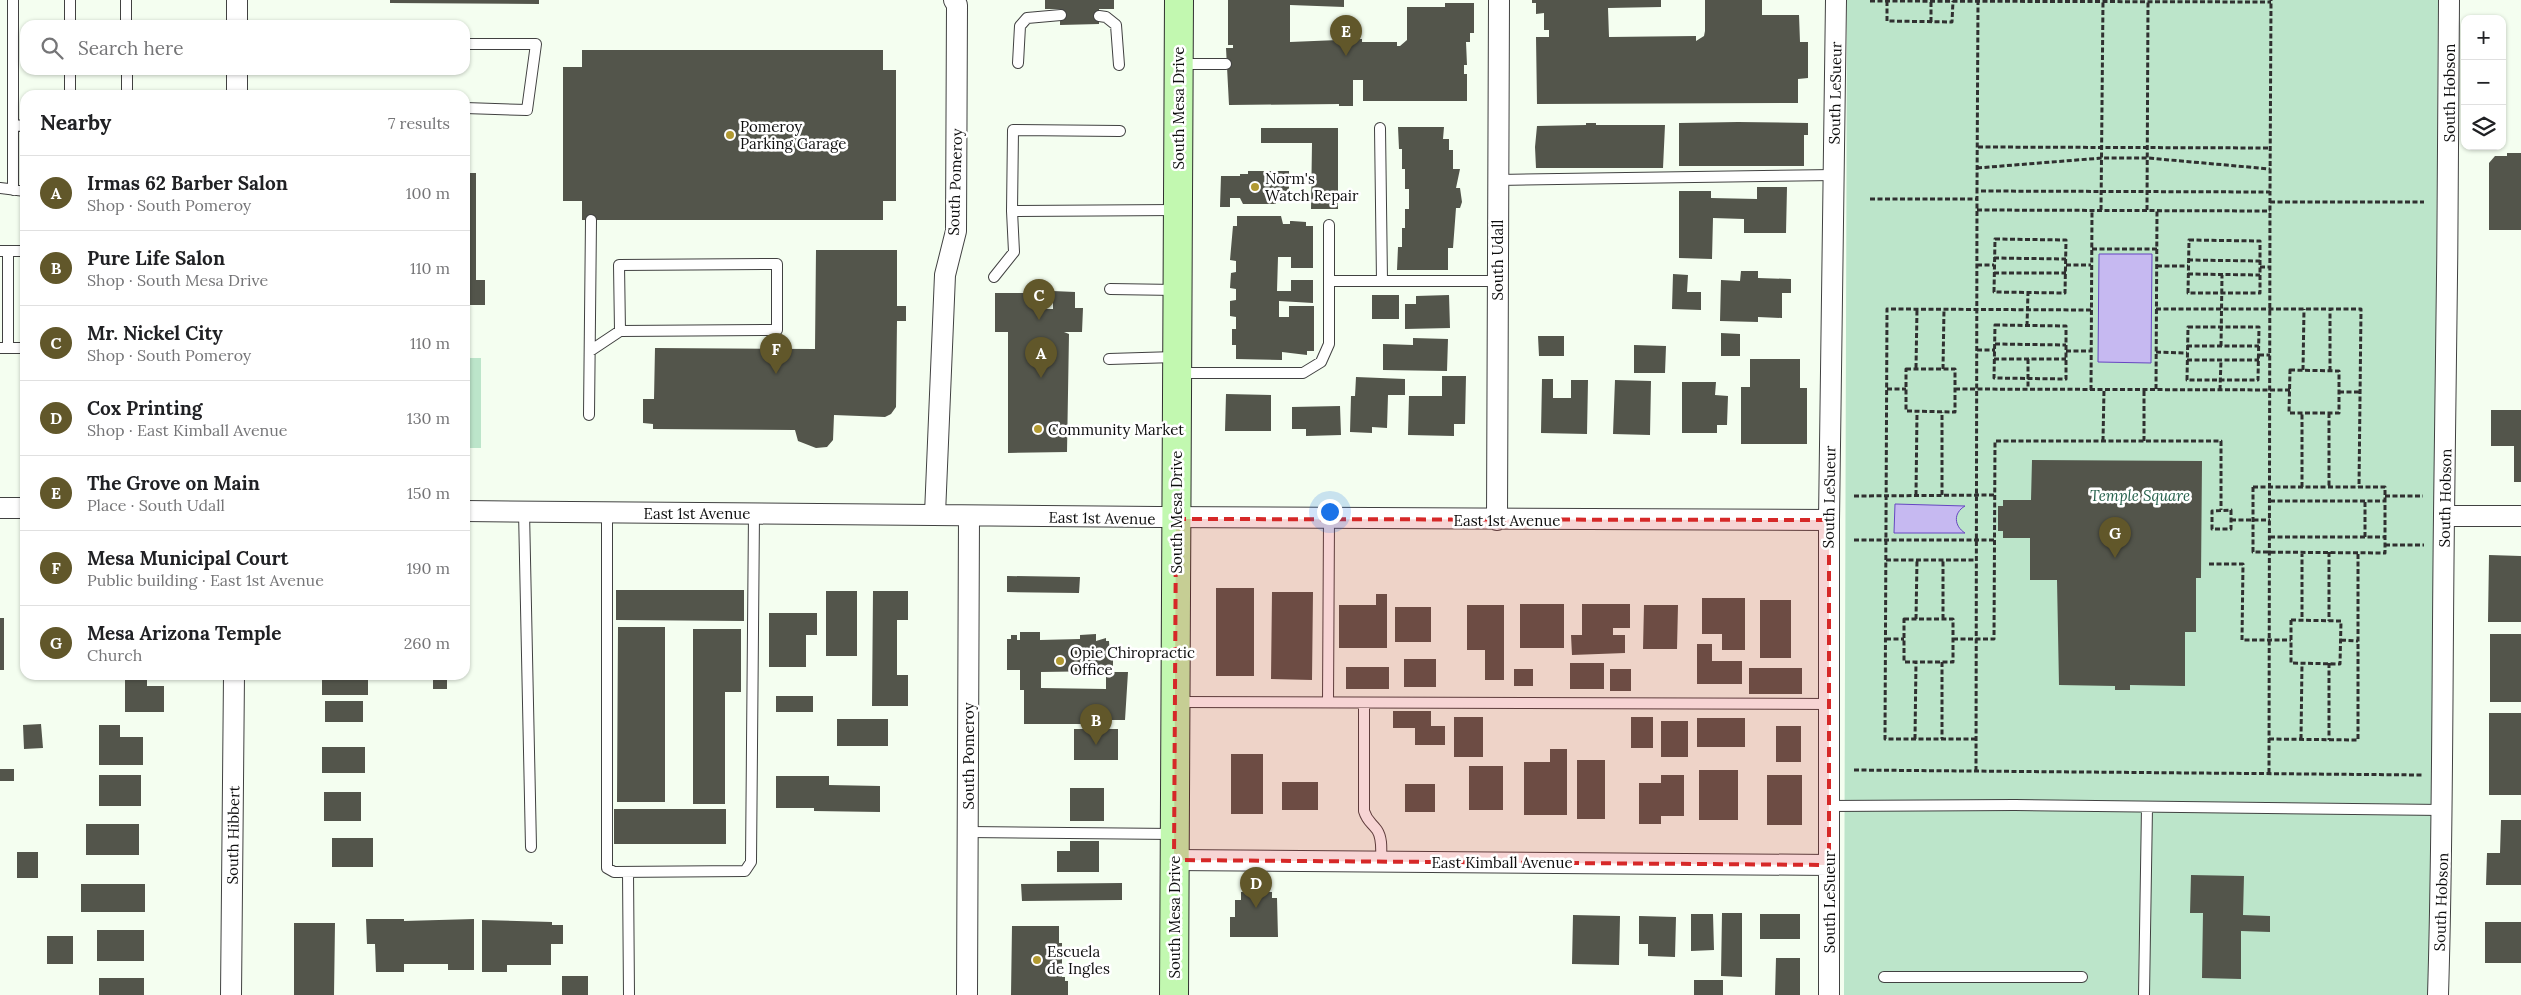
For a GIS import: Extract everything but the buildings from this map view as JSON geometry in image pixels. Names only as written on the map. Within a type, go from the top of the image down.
[{"type":"main road","name":"South Mesa Drive","points":[[1174,995],[1179,0]]},
{"type":"street","points":[[237,20],[238,0]]},
{"type":"street","name":"South Pomeroy","points":[[935,514],[945,276],[956,231],[958,62],[957,5],[954,0]]},
{"type":"street","name":"South Udall","points":[[1497,520],[1500,0]]},
{"type":"street","name":"South LeSueur","points":[[1829,995],[1829,520],[1836,0]]},
{"type":"street","name":"South Hobson","points":[[2438,995],[2443,810],[2444,516],[2449,276],[2449,0]]},
{"type":"street","points":[[237,75],[237,90]]},
{"type":"street","points":[[0,508],[20,508]]},
{"type":"street","name":"East 1st Avenue","points":[[470,511],[935,514],[1329,520],[1829,520]]},
{"type":"street","name":"South Pomeroy","points":[[967,995],[969,516]]},
{"type":"street","points":[[2444,516],[2521,516]]},
{"type":"street","name":"South Hibbert","points":[[231,995],[234,680]]},
{"type":"street","name":"East Kimball Avenue","points":[[1175,847],[1381,862],[1829,865]]},
{"type":"lane","points":[[13,0],[13,190]]},
{"type":"lane","points":[[70,0],[70,20]]},
{"type":"lane","points":[[126,0],[126,20]]},
{"type":"lane","points":[[1018,63],[1017,40],[1020,26],[1027,18],[1061,16]]},
{"type":"lane","points":[[1099,16],[1106,17],[1116,25],[1119,65]]},
{"type":"lane","points":[[470,44],[536,44],[527,110],[470,108]]},
{"type":"lane","points":[[1178,64],[1226,64]]},
{"type":"lane","points":[[70,75],[70,90]]},
{"type":"lane","points":[[127,75],[127,90]]},
{"type":"lane","points":[[13,125],[20,126]]},
{"type":"lane","points":[[1380,128],[1382,281]]},
{"type":"lane","points":[[994,277],[1014,252],[1012,211],[1013,130],[1120,131]]},
{"type":"lane","points":[[1498,180],[1834,176]]},
{"type":"lane","points":[[0,188],[20,191]]},
{"type":"lane","points":[[1012,211],[1178,210]]},
{"type":"lane","points":[[590,415],[592,220]]},
{"type":"lane","points":[[1108,358],[1303,374],[1321,362],[1329,344],[1329,225]]},
{"type":"lane","points":[[20,251],[4,251],[4,348],[20,348]]},
{"type":"lane","points":[[590,351],[620,331],[777,330],[777,264],[619,265],[620,331]]},
{"type":"lane","points":[[1329,281],[1497,281]]},
{"type":"lane","points":[[1110,289],[1177,290]]},
{"type":"lane","points":[[524,511],[532,847]]},
{"type":"lane","points":[[607,512],[607,868],[614,872],[745,871],[752,862],[754,513]]},
{"type":"lane","points":[[1328,702],[1329,520]]},
{"type":"lane","points":[[1175,702],[1829,704]]},
{"type":"lane","points":[[1364,703],[1364,811],[1367,821],[1377,830],[1381,838],[1381,862]]},
{"type":"lane","points":[[1828,806],[2443,810]]},
{"type":"lane","points":[[2144,995],[2147,807]]},
{"type":"lane","points":[[968,832],[1175,847]]},
{"type":"lane","points":[[628,872],[629,995]]},
{"type":"lane","points":[[1884,978],[2082,977]]},
{"type":"path","points":[[1870,1],[2271,1],[2269,773]]},
{"type":"path","points":[[1888,1],[1887,21],[1931,22],[1952,22],[1952,1]]},
{"type":"path","points":[[1931,1],[1931,22]]},
{"type":"path","points":[[1976,771],[1978,1]]},
{"type":"path","points":[[2101,210],[2103,1]]},
{"type":"path","points":[[2147,210],[2148,1]]},
{"type":"path","points":[[1978,147],[2270,148]]},
{"type":"path","points":[[1977,168],[2102,158],[2148,158],[2270,169]]},
{"type":"path","points":[[1977,191],[2270,192]]},
{"type":"path","points":[[1870,199],[1977,199]]},
{"type":"path","points":[[2270,202],[2424,202]]},
{"type":"path","points":[[1977,210],[2270,211]]},
{"type":"path","points":[[2091,390],[2092,210]]},
{"type":"path","points":[[2156,390],[2157,210]]},
{"type":"path","points":[[1995,239],[2066,240],[2065,293],[1994,292],[1994,258],[1995,239]]},
{"type":"path","points":[[2189,240],[2260,241],[2260,294],[2188,293],[2188,260],[2189,240]]},
{"type":"path","points":[[2092,249],[2157,249]]},
{"type":"path","points":[[1994,258],[2066,259]]},
{"type":"path","points":[[2188,260],[2260,261]]},
{"type":"path","points":[[1977,265],[1994,265]]},
{"type":"path","points":[[2066,265],[2091,265]]},
{"type":"path","points":[[2157,266],[2188,266]]},
{"type":"path","points":[[2260,267],[2270,267]]},
{"type":"path","points":[[1994,273],[2066,274]]},
{"type":"path","points":[[2188,274],[2260,275]]},
{"type":"path","points":[[2221,346],[2222,275]]},
{"type":"path","points":[[2027,326],[2028,292]]},
{"type":"path","points":[[1976,739],[1886,738],[1887,309],[2091,310]]},
{"type":"path","points":[[1916,369],[1917,309]]},
{"type":"path","points":[[1944,309],[1944,369]]},
{"type":"path","points":[[2156,309],[2361,309],[2359,487]]},
{"type":"path","points":[[2303,370],[2304,309]]},
{"type":"path","points":[[2330,309],[2330,371]]},
{"type":"path","points":[[1995,325],[2066,326],[2066,379],[1994,378],[1995,344],[1995,325]]},
{"type":"path","points":[[2188,327],[2259,327],[2258,380],[2187,380],[2187,346],[2188,327]]},
{"type":"path","points":[[1995,344],[2066,345]]},
{"type":"path","points":[[2187,346],[2259,346]]},
{"type":"path","points":[[1977,350],[1995,350]]},
{"type":"path","points":[[2066,351],[2091,351]]},
{"type":"path","points":[[2156,352],[2187,353]]},
{"type":"path","points":[[2259,355],[2270,355]]},
{"type":"path","points":[[1994,359],[2066,359]]},
{"type":"path","points":[[2028,359],[2028,389]]},
{"type":"path","points":[[2187,360],[2259,360]]},
{"type":"path","points":[[2220,390],[2221,360]]},
{"type":"path","points":[[1906,369],[1916,369],[1955,369],[1955,412],[1906,411],[1906,369]]},
{"type":"path","points":[[2290,370],[2303,370],[2339,371],[2339,414],[2289,413],[2290,370]]},
{"type":"path","points":[[1887,389],[1906,389]]},
{"type":"path","points":[[1955,389],[2290,390]]},
{"type":"path","points":[[2104,390],[2104,441]]},
{"type":"path","points":[[2144,390],[2144,441]]},
{"type":"path","points":[[2339,392],[2360,392]]},
{"type":"path","points":[[1916,496],[1917,412]]},
{"type":"path","points":[[1942,412],[1942,496]]},
{"type":"path","points":[[2302,414],[2302,487]]},
{"type":"path","points":[[2330,414],[2330,487]]},
{"type":"path","points":[[1953,639],[1994,639],[1996,440],[2221,441],[2221,510]]},
{"type":"path","points":[[2253,487],[2270,487],[2385,487],[2385,553],[2253,552],[2253,487]]},
{"type":"path","points":[[1854,496],[1995,495]]},
{"type":"path","points":[[2385,496],[2423,496]]},
{"type":"path","points":[[2270,501],[2385,501]]},
{"type":"path","points":[[2365,501],[2365,537]]},
{"type":"path","points":[[2230,510],[2231,520],[2231,529],[2212,529],[2212,511],[2230,510]]},
{"type":"path","points":[[2231,520],[2270,520]]},
{"type":"path","points":[[2270,537],[2385,537]]},
{"type":"path","points":[[1854,540],[1995,540]]},
{"type":"path","points":[[2385,545],[2424,545]]},
{"type":"path","points":[[2302,552],[2302,620]]},
{"type":"path","points":[[2329,552],[2329,620]]},
{"type":"path","points":[[2269,739],[2358,740],[2358,553]]},
{"type":"path","points":[[1886,560],[1976,560]]},
{"type":"path","points":[[1916,619],[1917,560]]},
{"type":"path","points":[[1943,560],[1943,619]]},
{"type":"path","points":[[2209,564],[2243,564],[2242,640],[2291,640]]},
{"type":"path","points":[[1904,619],[1916,619],[1953,619],[1953,662],[1904,662],[1904,619]]},
{"type":"path","points":[[2291,620],[2302,620],[2341,621],[2340,664],[2291,663],[2291,620]]},
{"type":"path","points":[[1886,639],[1904,639]]},
{"type":"path","points":[[2341,640],[2358,640]]},
{"type":"path","points":[[1915,739],[1916,662]]},
{"type":"path","points":[[1942,662],[1942,739]]},
{"type":"path","points":[[2301,739],[2302,663]]},
{"type":"path","points":[[2329,663],[2329,740]]},
{"type":"path","points":[[1854,770],[2423,775]]},
{"type":"highlighted area","points":[[1176,519],[1829,520],[1829,865],[1174,860]]},
{"type":"green space","name":"Temple Square","points":[[1847,0],[2438,0],[2432,989],[2429,995],[1844,995]]},
{"type":"green space","points":[[470,358],[481,358],[481,448],[470,448]]},
{"type":"shaded area","points":[[2099,254],[2152,254],[2151,363],[2098,362]]},
{"type":"shaded area","points":[[1895,504],[1965,506],[1958,512],[1956,520],[1961,530],[1965,533],[1894,533]]},
{"type":"place","name":"The Grove on Main","points":[[1346,56]]},
{"type":"place","name":"Pomeroy Parking Garage","points":[[730,135]]},
{"type":"place","name":"Norm's Watch Repair","points":[[1255,187]]},
{"type":"place","name":"Mr. Nickel City","points":[[1039,320]]},
{"type":"place","name":"Mesa Municipal Court","points":[[776,374]]},
{"type":"place","name":"Irmas 62 Barber Salon","points":[[1041,378]]},
{"type":"place","name":"Community Market","points":[[1038,429]]},
{"type":"place","name":"Mesa Arizona Temple","points":[[2115,558]]},
{"type":"place","name":"Opie Chiropractic Office","points":[[1060,661]]},
{"type":"place","name":"Pure Life Salon","points":[[1096,745]]},
{"type":"place","name":"Cox Printing","points":[[1256,908]]},
{"type":"place","name":"Escuela de Ingles","points":[[1037,960]]}]
